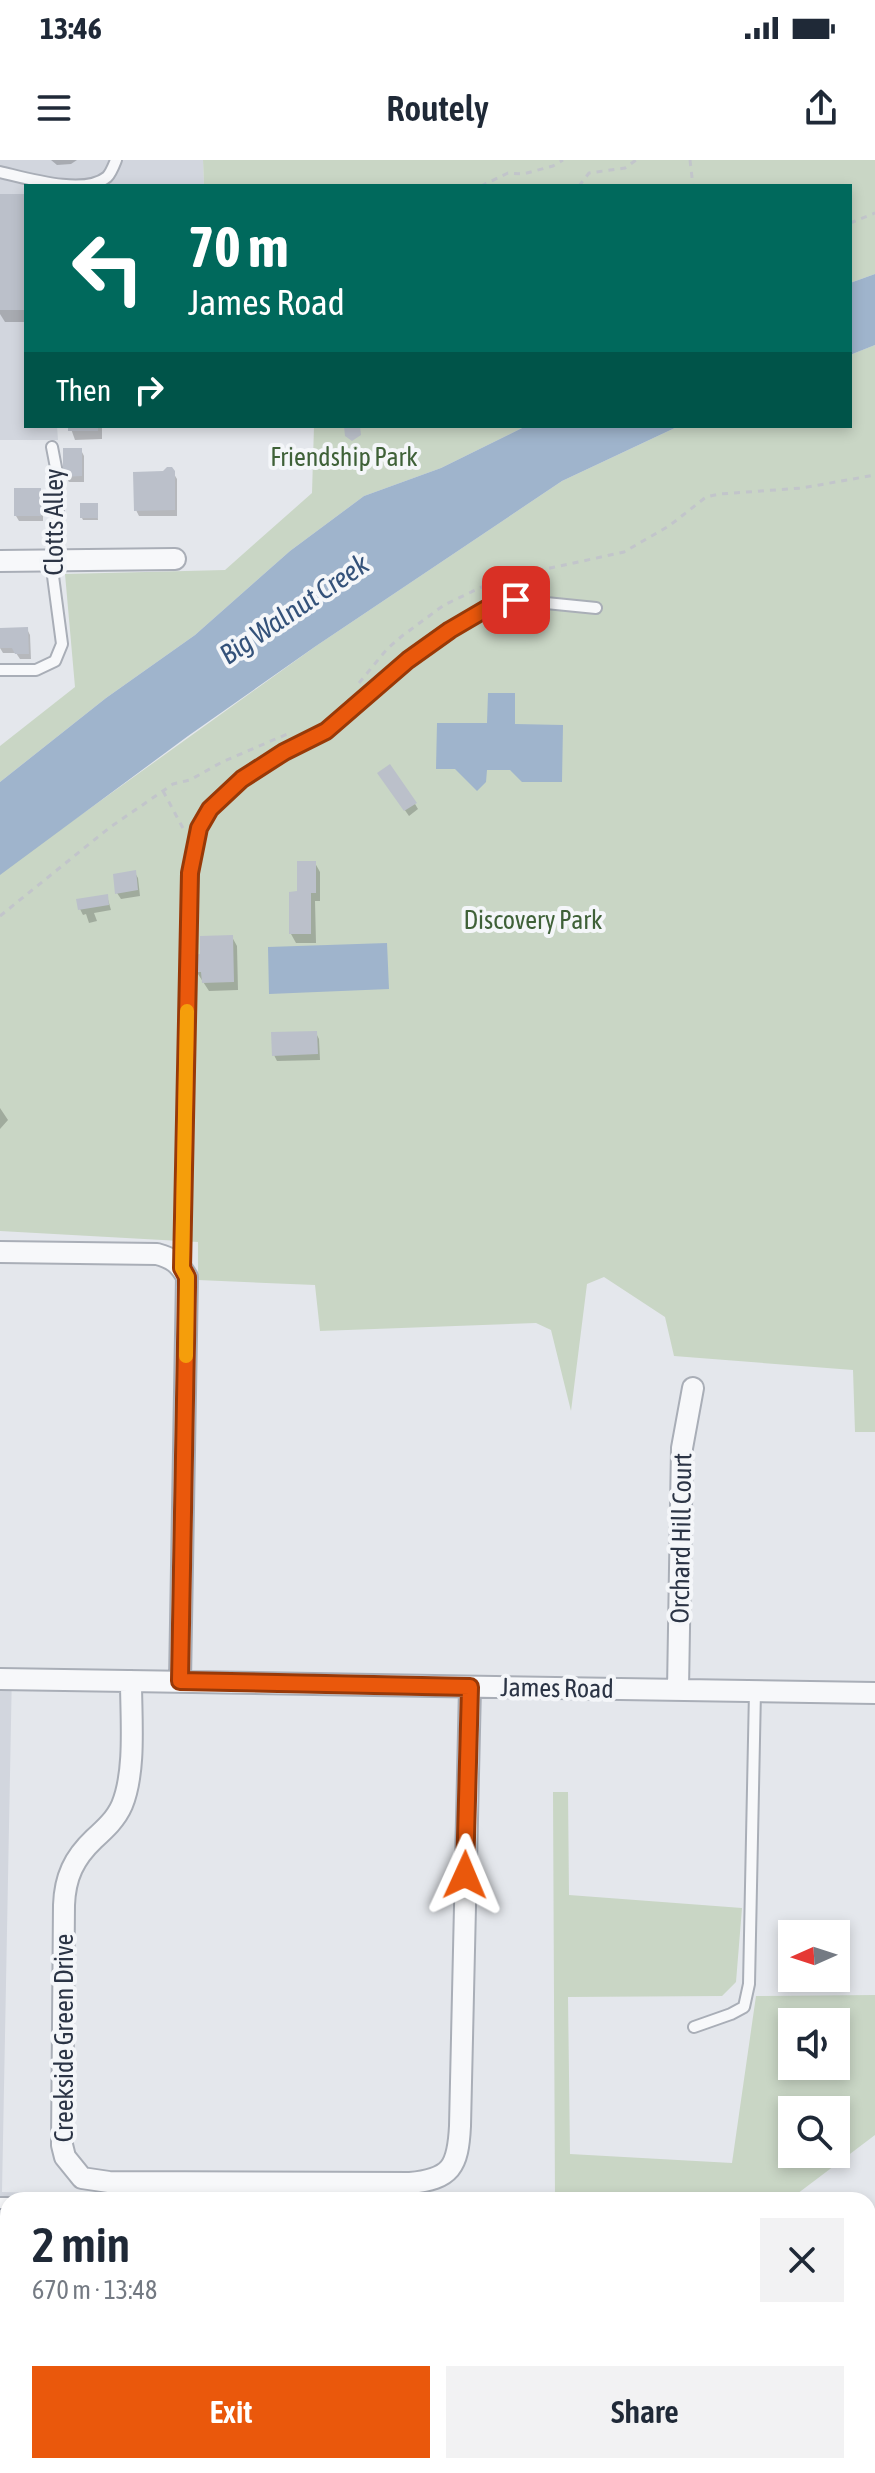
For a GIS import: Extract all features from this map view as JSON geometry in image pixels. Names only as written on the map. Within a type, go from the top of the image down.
[{"type":"street","points":[[0,561],[175,559]]},
{"type":"street","points":[[0,1252],[157,1254],[171,1258],[187,1277],[180,1681]]},
{"type":"street","name":"Orchard Hill Court","points":[[678,1689],[682,1448],[693,1388]]},
{"type":"street","name":"James Road","points":[[0,1679],[875,1693]]},
{"type":"street","name":"Creekside Green Drive","points":[[131,1681],[130,1756],[121,1809],[75,1859],[64,1889],[62,2145],[65,2157],[82,2178],[109,2182],[410,2183],[431,2181],[444,2175],[454,2163],[460,2126],[470,1687]]},
{"type":"lane","points":[[0,172],[45,183],[93,184],[108,176],[116,160]]},
{"type":"lane","name":"Clotts Alley","points":[[0,670],[36,670],[55,661],[62,644],[51,561],[58,532],[58,478],[52,447]]},
{"type":"lane","points":[[182,1268],[190,873],[199,828],[210,809],[242,779],[284,752],[326,731],[408,660],[478,612],[496,603],[516,600],[596,608]]},
{"type":"lane","points":[[694,2027],[744,2007],[749,1984],[755,1691]]},
{"type":"path","points":[[485,184],[508,173],[523,174],[563,160]]},
{"type":"path","points":[[581,184],[589,173],[625,168],[636,160]]},
{"type":"path","points":[[690,160],[693,184]]},
{"type":"path","points":[[852,222],[875,213]]},
{"type":"path","points":[[163,791],[194,849]]},
{"type":"shaded area","points":[[0,160],[203,160],[204,184],[24,184],[24,428],[57,428],[58,440],[0,440]]},
{"type":"shaded area","points":[[0,1670],[12,1670],[2,2192]]},
{"type":"green space","points":[[203,160],[875,160],[875,274],[852,282],[852,184],[204,184]]},
{"type":"green space","name":"Discovery Park","points":[[875,345],[875,1432],[855,1432],[853,1370],[674,1356],[665,1317],[604,1277],[587,1284],[571,1411],[551,1330],[536,1323],[320,1331],[315,1285],[198,1280],[198,1242],[0,1231],[0,873],[316,646],[562,481],[675,428],[852,428],[852,354]]},
{"type":"green space","name":"Friendship Park","points":[[314,428],[522,428],[441,468],[364,496],[290,551],[195,635],[106,698],[0,782],[0,746],[75,687],[65,574],[225,570],[312,493]]},
{"type":"green space","points":[[553,1792],[568,1792],[569,1895],[742,1908],[736,1982],[722,1996],[568,1997],[570,2154],[732,2163],[756,1996],[875,1995],[875,2135],[850,2154],[850,2096],[778,2096],[778,2168],[831,2168],[800,2192],[555,2192]]},
{"type":"water","points":[[875,274],[875,345],[852,354],[852,282]]},
{"type":"water","name":"Big Walnut Creek","points":[[522,428],[675,428],[562,481],[316,646],[0,875],[0,782],[106,698],[195,635],[290,551],[364,496],[441,468]]},
{"type":"water","points":[[488,693],[515,693],[515,724],[563,725],[562,782],[522,782],[510,770],[487,770],[486,782],[477,791],[455,769],[436,769],[437,723],[487,723]]},
{"type":"water","points":[[387,943],[389,989],[269,994],[268,947]]},
{"type":"building","points":[[0,194],[24,194],[24,310],[0,310]]},
{"type":"building","points":[[68,428],[98,428],[98,431],[68,431]]},
{"type":"building","points":[[344,428],[360,428],[361,435],[352,441],[345,436]]},
{"type":"building","points":[[63,448],[82,448],[82,476],[63,477]]},
{"type":"building","points":[[167,467],[175,471],[175,510],[134,511],[133,472],[163,471]]},
{"type":"building","points":[[14,488],[41,488],[41,516],[14,516]]},
{"type":"building","points":[[80,503],[98,503],[98,518],[80,518]]},
{"type":"building","points":[[28,627],[29,654],[15,654],[12,648],[0,648],[0,628]]},
{"type":"building","points":[[390,764],[417,803],[404,811],[377,773]]},
{"type":"building","points":[[297,861],[316,861],[316,893],[311,893],[311,934],[289,934],[289,892],[297,891]]},
{"type":"building","points":[[136,870],[138,890],[115,894],[113,874]]},
{"type":"building","points":[[108,894],[109,905],[78,910],[76,899]]},
{"type":"building","points":[[233,935],[234,982],[202,983],[201,972],[194,972],[193,955],[200,954],[200,936]]},
{"type":"building","points":[[317,1031],[318,1054],[272,1056],[271,1032]]},
{"type":"slow traffic","points":[[186,1356],[187,1277],[182,1268],[187,1011]]},
{"type":"route","points":[[465,1875],[470,1687],[180,1681],[187,1287],[187,1277],[182,1268],[190,873],[199,828],[224,794],[284,752],[326,731],[408,660],[450,630],[496,603],[516,600]]}]
